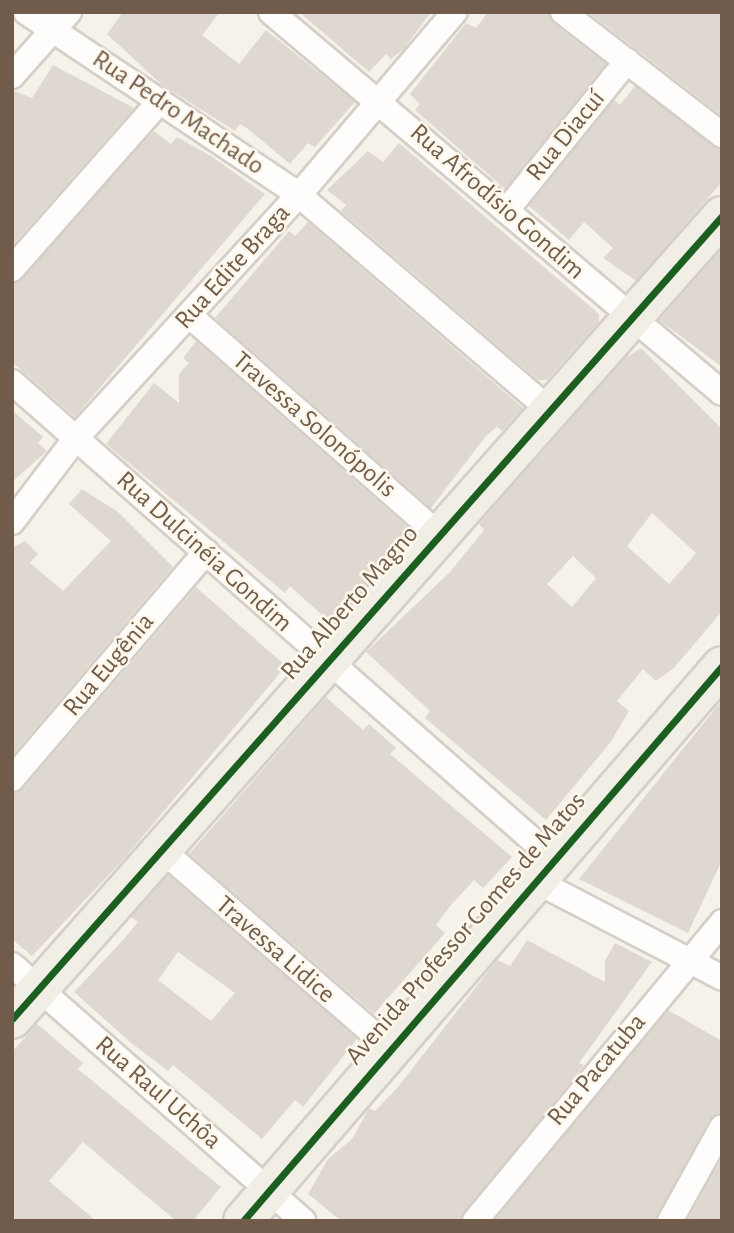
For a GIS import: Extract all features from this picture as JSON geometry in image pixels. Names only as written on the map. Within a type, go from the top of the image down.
[{"type":"main road","name":"Rua Alberto Magno","points":[[12,1019],[26,977],[162,850],[438,534],[551,411],[722,216]]},
{"type":"main road","name":"Avenida Professor Gomes de Matos","points":[[243,1221],[722,666]]},
{"type":"street","name":"Rua Pedro Machado","points":[[26,12],[62,21],[160,101],[299,195],[551,411]]},
{"type":"street","name":"Rua Afrodísio Gondim","points":[[271,12],[379,100],[722,393]]},
{"type":"street","name":"Rua Edite Braga","points":[[12,522],[76,438],[299,195],[455,12]]},
{"type":"street","points":[[563,12],[722,135]]},
{"type":"street","points":[[12,76],[62,21]]},
{"type":"street","name":"Rua Diacuí","points":[[506,211],[627,61]]},
{"type":"street","points":[[12,269],[160,101]]},
{"type":"street","name":"Travessa Solonópolis","points":[[190,316],[438,534]]},
{"type":"street","name":"Rua Dulcinéia Gondim","points":[[12,382],[206,551],[545,870],[688,960],[722,978]]},
{"type":"street","name":"Rua Eugênia","points":[[12,779],[206,551]]},
{"type":"street","name":"Travessa Lidice","points":[[162,850],[390,1048]]},
{"type":"street","name":"Rua Pacatuba","points":[[475,1221],[722,922]]},
{"type":"street","name":"Rua Raul Uchôa","points":[[26,977],[303,1221]]},
{"type":"street","points":[[670,1221],[722,1127]]},
{"type":"building","points":[[123,12],[220,12],[202,35],[239,64],[266,30],[355,102],[315,147],[308,143],[290,164],[240,124],[235,131],[162,85],[107,34]]},
{"type":"building","points":[[299,12],[431,12],[404,49],[391,59],[386,54],[369,72]]},
{"type":"building","points":[[488,12],[548,12],[554,24],[606,64],[505,189],[415,110],[420,104],[410,94],[466,23],[476,28]]},
{"type":"building","points":[[588,12],[722,12],[722,116],[636,49]]},
{"type":"building","points":[[53,65],[134,108],[12,246],[12,90],[32,98]]},
{"type":"building","points":[[635,86],[722,150],[722,182],[636,281],[603,258],[613,248],[584,222],[569,240],[529,206],[614,100],[620,105]]},
{"type":"building","points":[[154,131],[171,144],[177,137],[211,156],[265,194],[75,417],[12,362],[12,283]]},
{"type":"building","points":[[399,143],[599,314],[599,322],[547,380],[538,380],[341,211],[346,205],[327,190],[368,151],[383,162]]},
{"type":"building","points":[[308,222],[523,408],[502,431],[497,427],[486,436],[431,508],[215,318],[289,231],[295,236]]},
{"type":"building","points":[[722,249],[722,367],[659,320]]},
{"type":"building","points":[[196,341],[413,532],[332,624],[290,586],[285,593],[106,444],[154,383],[179,403],[179,374],[189,363],[183,358]]},
{"type":"building","points":[[641,348],[722,429],[722,611],[674,668],[656,681],[643,669],[617,701],[629,711],[610,743],[546,820],[425,718],[430,711],[366,652],[450,572],[484,530],[479,524],[625,358]],"holes":[[[652,513],[696,553],[669,584],[627,546]],[[573,556],[596,578],[572,607],[547,584]]]},
{"type":"building","points":[[12,410],[43,437],[38,443],[47,451],[12,482]]},
{"type":"building","points":[[82,489],[118,512],[173,567],[12,756],[12,548],[25,541],[38,554],[30,563],[63,591],[111,541],[69,504]]},
{"type":"building","points":[[196,587],[286,666],[122,861],[32,956],[12,939],[12,793],[23,789]]},
{"type":"building","points":[[326,697],[363,730],[369,724],[396,748],[390,754],[512,857],[483,888],[474,880],[451,905],[436,925],[445,933],[374,1014],[189,854]]},
{"type":"building","points":[[722,700],[722,860],[688,933],[579,879]]},
{"type":"building","points":[[168,875],[357,1039],[303,1107],[295,1100],[262,1139],[173,1065],[168,1071],[130,1042],[74,992],[138,922],[131,917]],"holes":[[[178,952],[235,993],[211,1021],[158,980]]]},
{"type":"building","points":[[527,940],[605,982],[605,961],[615,943],[652,962],[579,1063],[584,1065],[460,1221],[341,1221],[308,1194],[328,1159],[352,1139],[369,1108],[375,1111],[398,1087],[497,960],[510,966]]},
{"type":"building","points":[[668,1010],[722,1041],[722,1112],[709,1120],[655,1221],[494,1221]]},
{"type":"building","points":[[37,1024],[83,1063],[78,1069],[221,1187],[193,1221],[176,1221],[83,1142],[49,1181],[96,1221],[12,1221],[12,1052]]},
{"type":"building","points":[[722,1158],[722,1221],[687,1221]]},
{"type":"cycle path","points":[[12,1019],[722,216]]},
{"type":"cycle path","points":[[243,1221],[722,666]]}]
